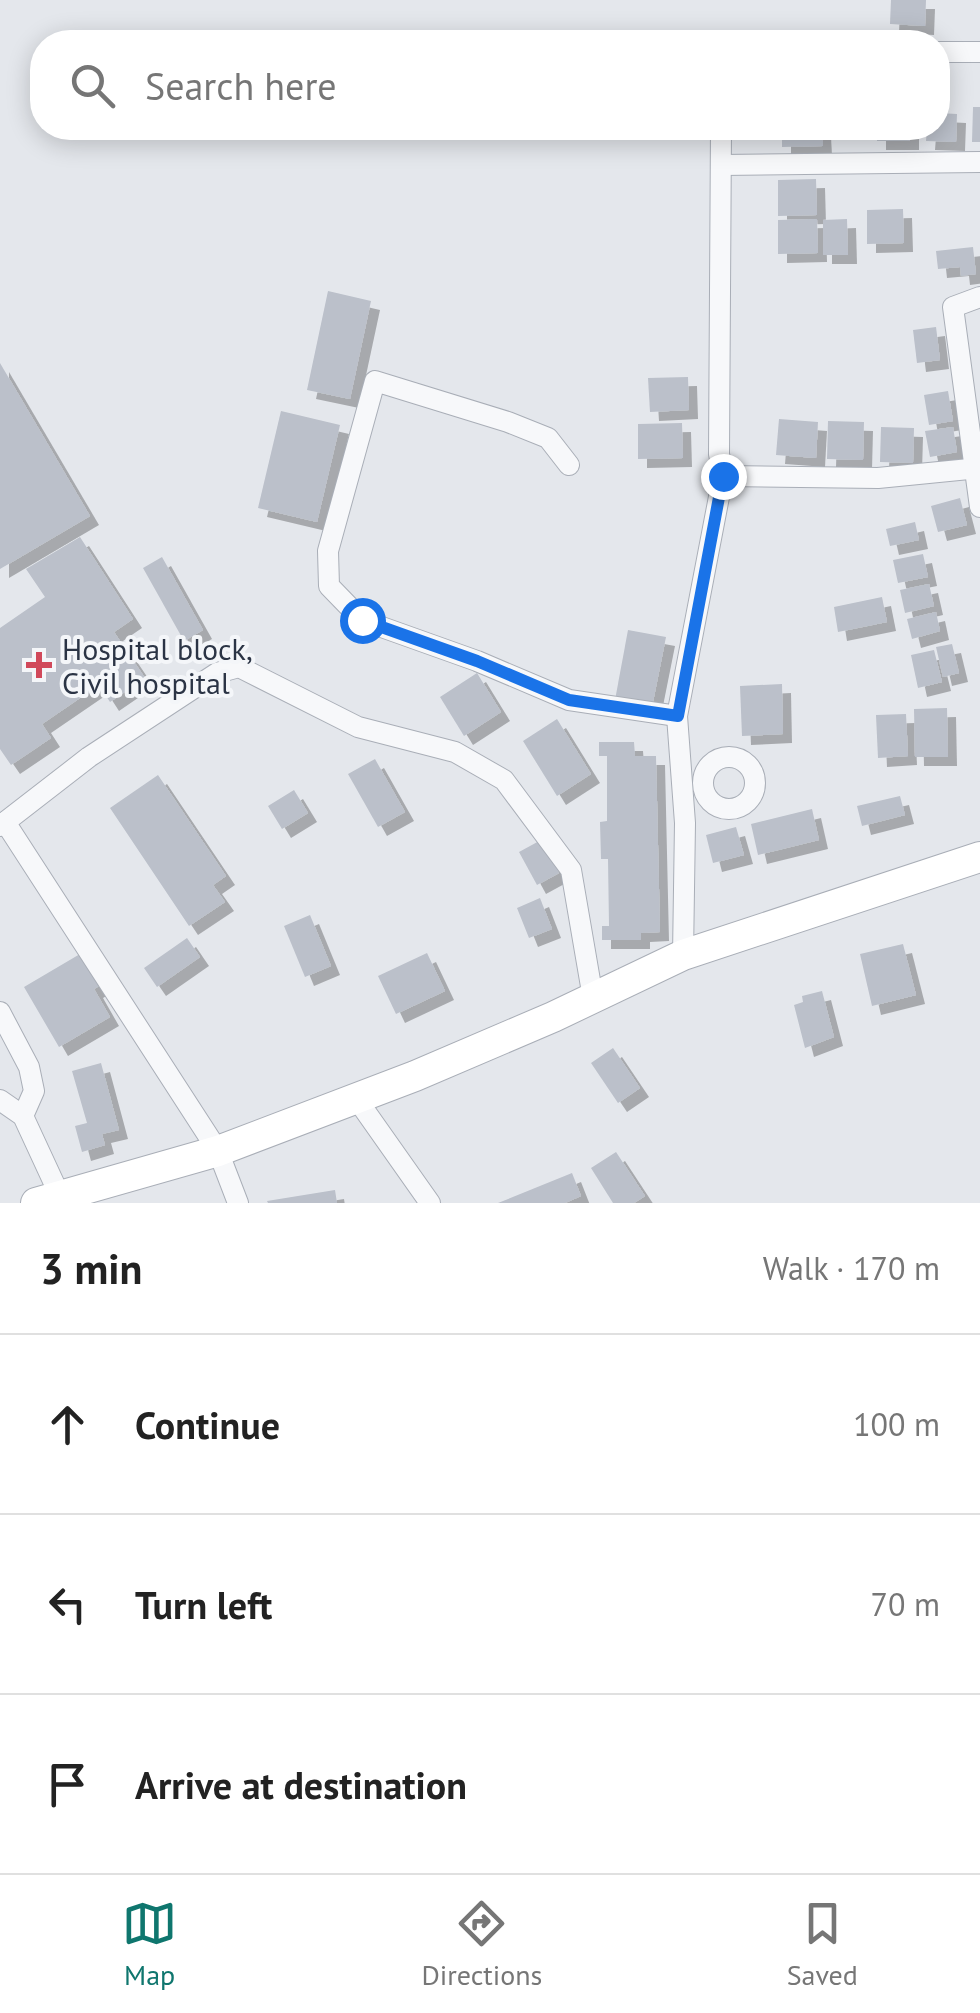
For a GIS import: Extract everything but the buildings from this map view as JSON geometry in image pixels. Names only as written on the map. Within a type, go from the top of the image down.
[{"type":"street","points":[[950,52],[980,52]]},
{"type":"street","points":[[684,956],[685,823],[678,716],[723,476],[719,454],[721,140]]},
{"type":"street","points":[[721,165],[980,162]]},
{"type":"street","points":[[980,297],[953,307],[980,507]]},
{"type":"street","points":[[569,465],[548,438],[376,381],[328,551],[329,586],[362,620],[477,661],[569,700],[678,716]]},
{"type":"street","points":[[723,476],[878,478],[977,468]]},
{"type":"street","points":[[238,1203],[218,1150],[2,824],[89,757],[218,673],[239,667],[358,727],[454,752],[504,780],[571,870],[593,998]]},
{"type":"street","points":[[0,1100],[23,1116],[48,1200],[218,1150],[356,1098],[684,956],[980,857]]},
{"type":"street","points":[[0,1012],[29,1067],[34,1091],[23,1116]]},
{"type":"street","points":[[356,1098],[430,1203]]},
{"type":"place","name":"Hospital block, Civil hospital","points":[[39,665]]},
{"type":"route","points":[[362,620],[477,661],[569,700],[678,716],[723,476]]}]
